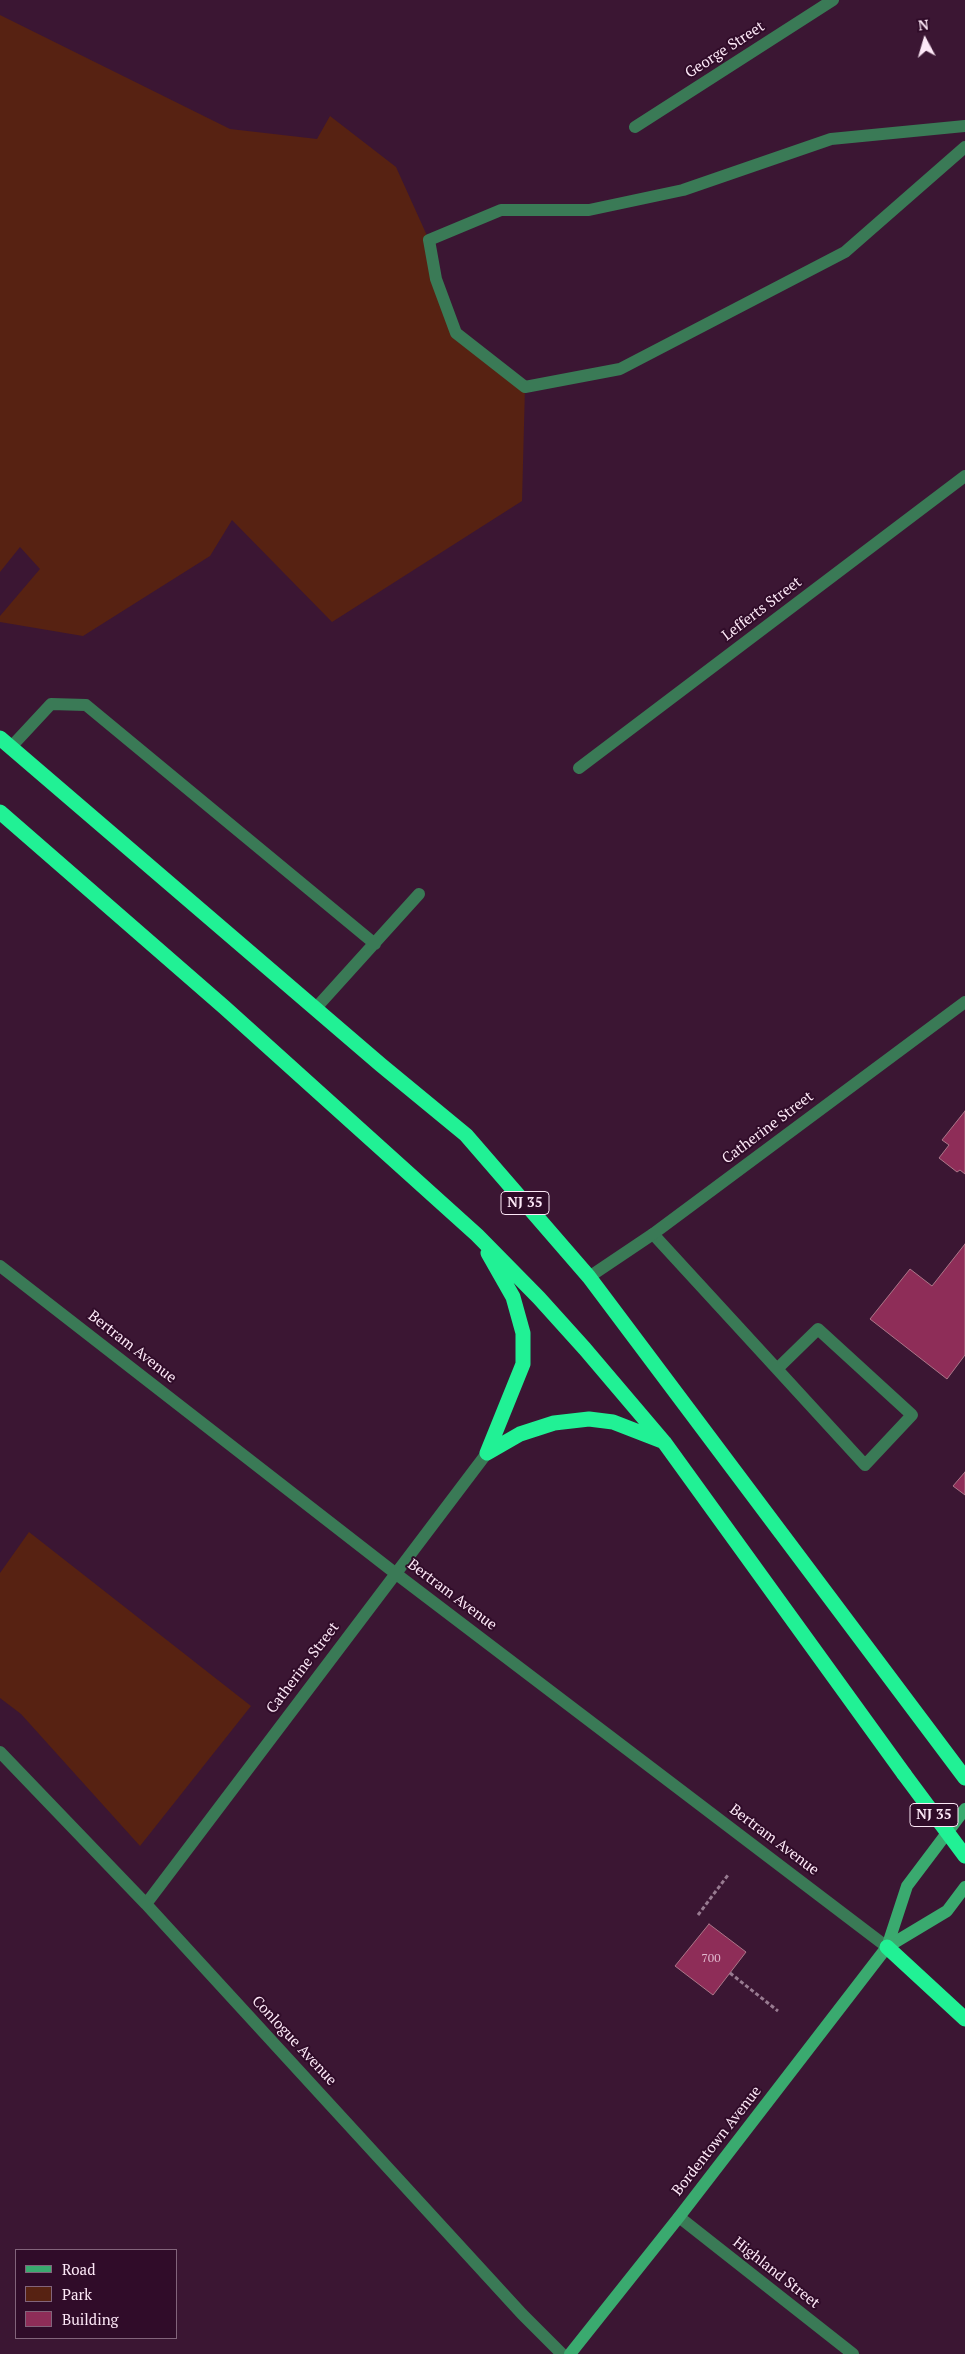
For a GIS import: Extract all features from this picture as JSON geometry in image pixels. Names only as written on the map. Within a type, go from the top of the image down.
[{"type":"highway","name":"NJ 35","points":[[5,742],[315,1009],[466,1134],[589,1277],[965,1778]]},
{"type":"highway","name":"NJ 35","points":[[0,812],[224,1007],[477,1235],[585,1349],[664,1442],[965,1856]]},
{"type":"highway","points":[[477,1235],[512,1297],[522,1333],[523,1364],[487,1453]]},
{"type":"highway","points":[[487,1453],[520,1434],[554,1423],[589,1419],[613,1422],[664,1442]]},
{"type":"highway","points":[[887,1946],[965,2019]]},
{"type":"street","name":"George Street","points":[[635,127],[833,0]]},
{"type":"street","points":[[965,126],[830,139],[683,190],[589,210],[501,210],[429,240],[436,279],[456,333],[525,388],[620,369],[844,252],[965,147]]},
{"type":"street","name":"Lefferts Street","points":[[579,768],[965,476]]},
{"type":"street","points":[[5,742],[50,704],[86,705],[374,944]]},
{"type":"street","points":[[315,1009],[419,894]]},
{"type":"street","name":"Catherine Street","points":[[589,1277],[653,1234],[965,1002]]},
{"type":"street","points":[[653,1234],[865,1465],[912,1415],[818,1330],[777,1369]]},
{"type":"street","name":"Bertram Avenue","points":[[0,1266],[396,1573],[887,1946]]},
{"type":"street","name":"Catherine Street","points":[[146,1904],[487,1453]]},
{"type":"street","name":"Conlogue Avenue","points":[[0,1752],[146,1904],[515,2306],[562,2354]]},
{"type":"street","name":"Bordentown Avenue","points":[[570,2354],[887,1946],[907,1886],[965,1810]]},
{"type":"street","name":"Bordentown Avenue","points":[[887,1946],[947,1911],[965,1887]]},
{"type":"street","name":"Highland Street","points":[[679,2216],[853,2354]]},
{"type":"path","points":[[698,1915],[728,1874]]},
{"type":"path","points":[[730,1973],[778,2011]]},
{"type":"green space","points":[[0,15],[230,129],[317,139],[330,116],[396,167],[429,240],[456,333],[525,387],[522,501],[332,622],[232,520],[210,556],[83,636],[0,622],[0,616],[40,569],[20,547],[0,572]]},
{"type":"green space","points":[[29,1532],[251,1706],[140,1846],[21,1714],[0,1698],[0,1573]]},
{"type":"building","points":[[965,1111],[965,1174],[960,1170],[957,1172],[939,1158],[949,1145],[942,1140]]},
{"type":"building","points":[[965,1244],[965,1355],[947,1379],[870,1319],[910,1269],[932,1286]]},
{"type":"building","points":[[965,1472],[965,1495],[953,1486]]},
{"type":"building","points":[[709,1924],[746,1952],[713,1995],[675,1966]]}]
